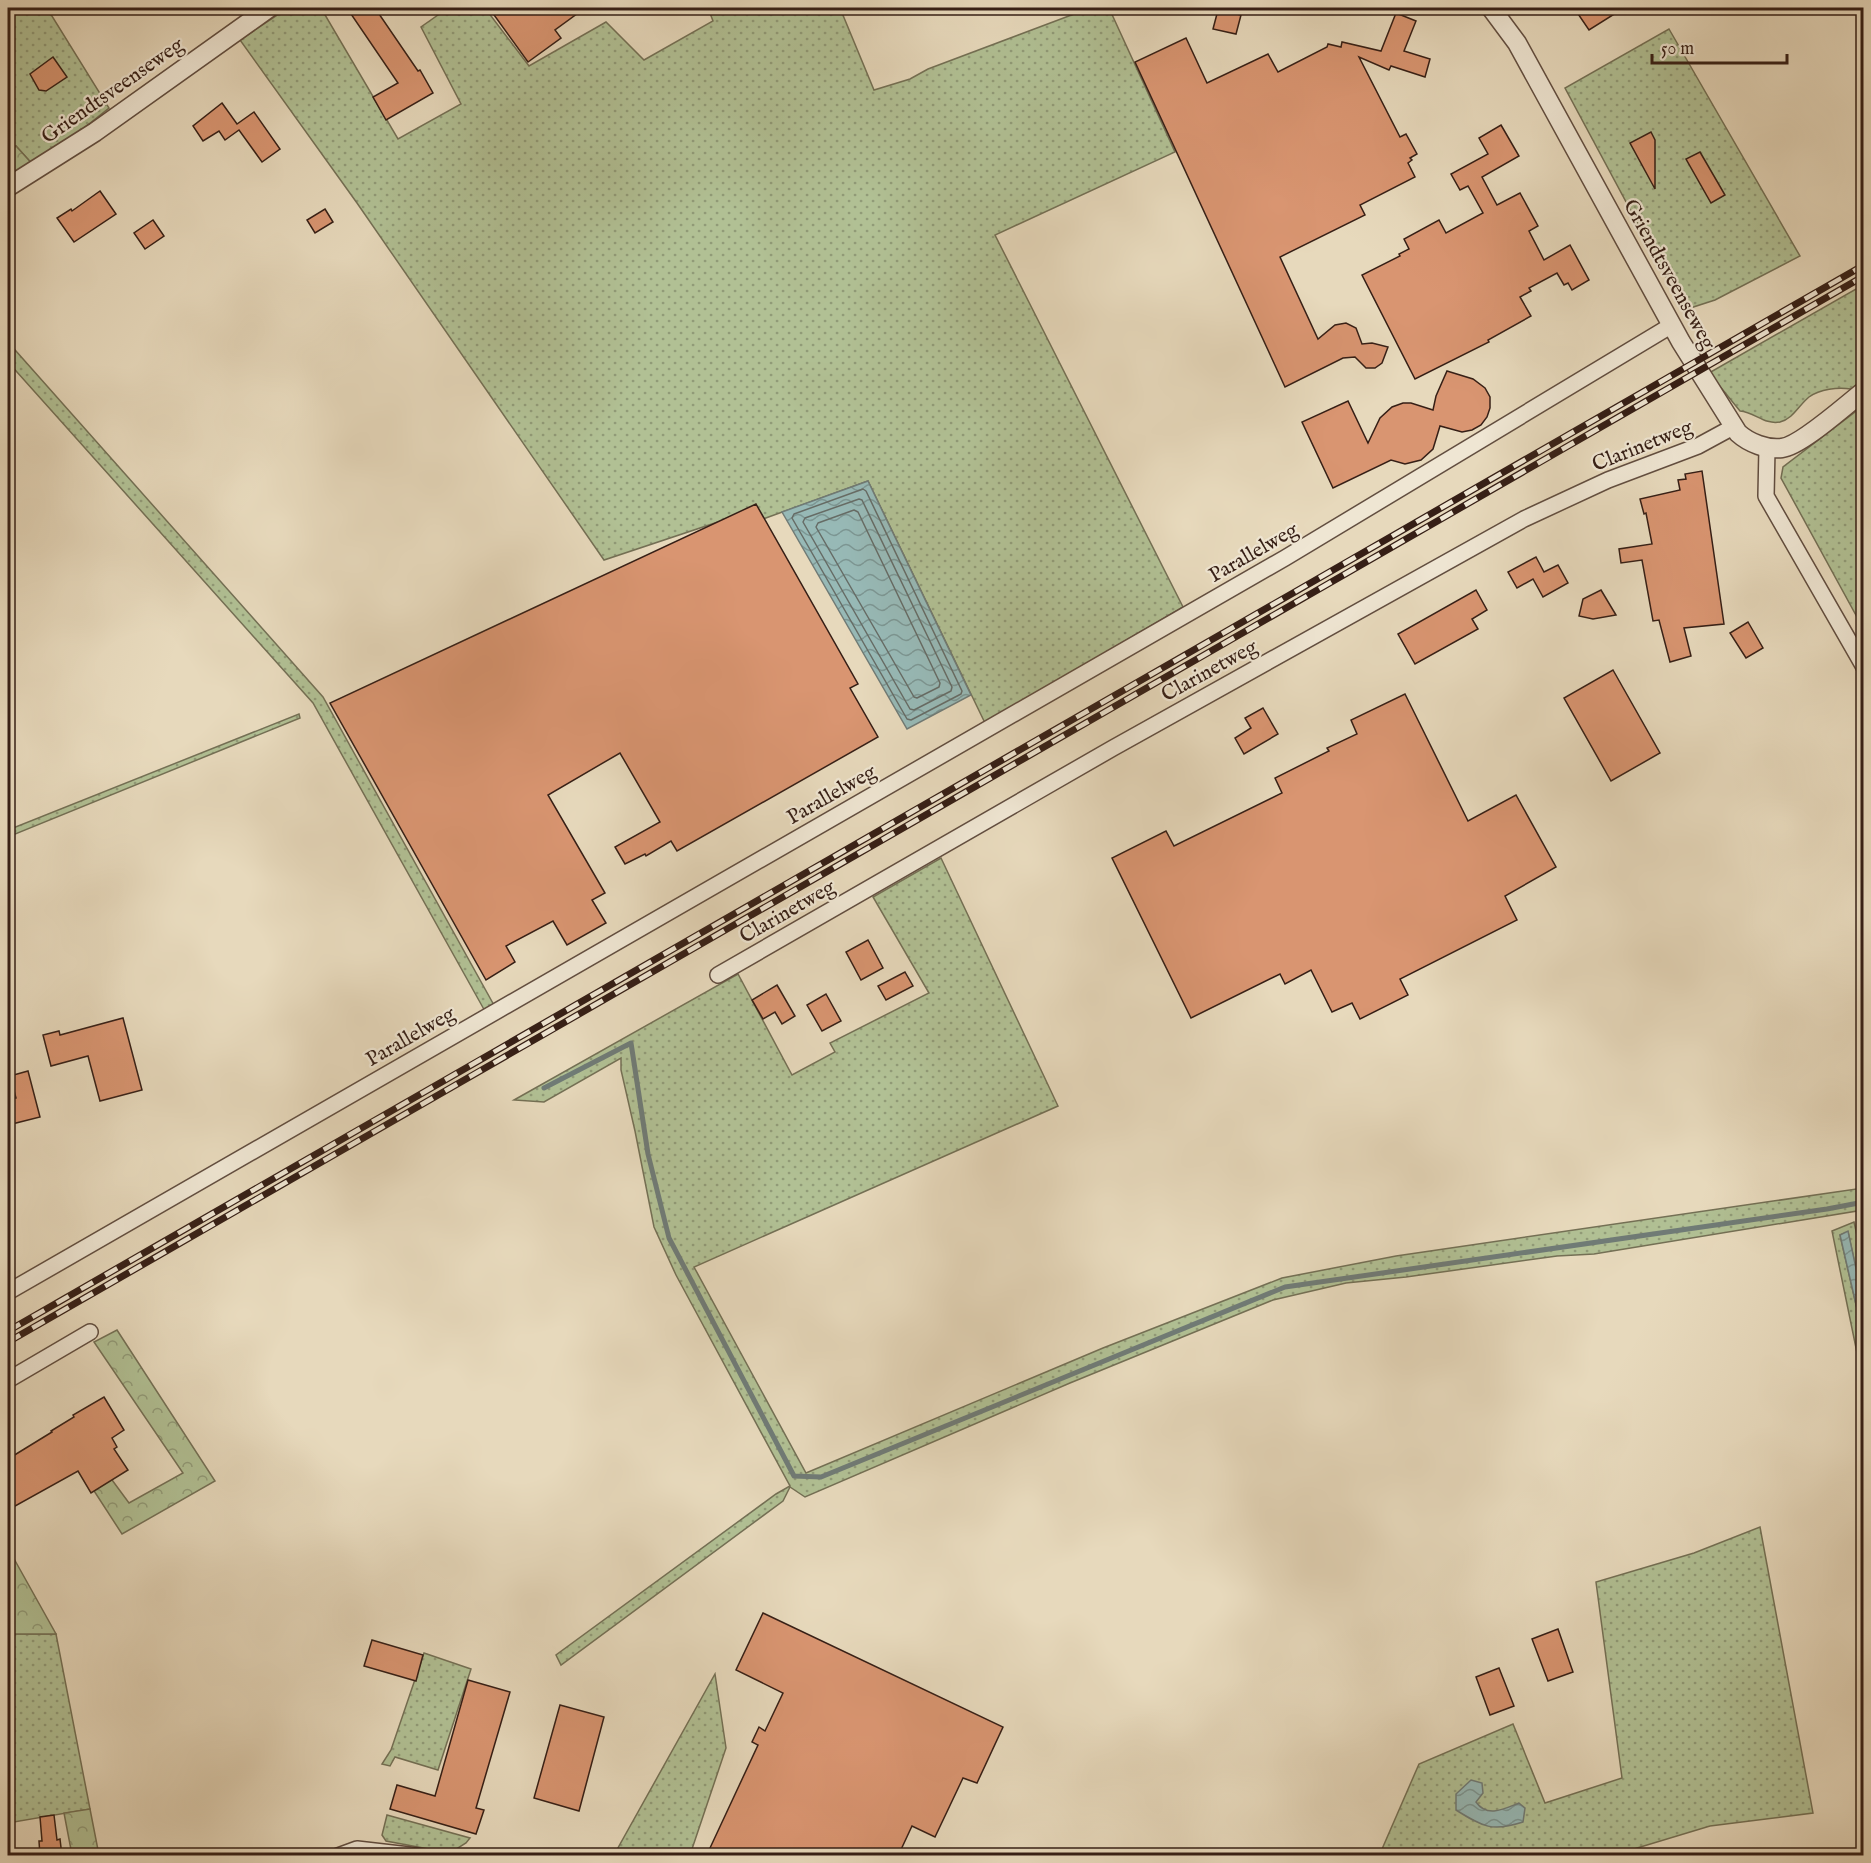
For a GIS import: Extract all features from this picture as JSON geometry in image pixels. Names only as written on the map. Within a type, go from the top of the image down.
[{"type":"street","name":"Griendtsveenseweg","points":[[8,187],[95,132],[269,8]]},
{"type":"street","name":"Griendtsveenseweg","points":[[1491,8],[1517,43],[1672,325],[1732,427],[1745,439],[1767,448]]},
{"type":"street","name":"Parallelweg","points":[[8,1292],[1285,558],[1672,325]]},
{"type":"street","points":[[1863,391],[1793,444],[1783,448],[1767,448],[1766,496],[1863,667]]},
{"type":"street","name":"Clarinetweg","points":[[718,975],[1102,754],[1476,544],[1608,480],[1698,446],[1732,427]]},
{"type":"street","points":[[8,1380],[90,1332]]},
{"type":"street","points":[[338,1856],[357,1849],[418,1856]]},
{"type":"green space","points":[[8,8],[47,8],[109,108],[35,167],[16,146],[8,151]]},
{"type":"green space","points":[[288,8],[321,8],[398,139],[461,104],[421,27],[448,8],[485,8],[529,66],[606,22],[644,60],[713,21],[708,8],[840,8],[874,90],[910,79],[928,69],[1090,8],[1109,8],[1175,152],[995,235],[1183,607],[985,723],[868,481],[763,519],[757,509],[604,560],[357,203],[240,40]]},
{"type":"green space","points":[[1669,29],[1800,256],[1715,300],[1684,310],[1565,88]]},
{"type":"green space","points":[[16,146],[35,167],[8,182],[8,151]]},
{"type":"green space","points":[[1863,285],[1863,379],[1851,389],[1818,392],[1809,397],[1789,418],[1780,422],[1769,422],[1740,411],[1709,373]]},
{"type":"green space","points":[[8,342],[323,697],[495,1007],[486,1013],[313,703],[8,362]]},
{"type":"green space","points":[[1863,406],[1863,628],[1781,478],[1783,467]]},
{"type":"green space","points":[[299,714],[300,718],[8,837],[8,830]]},
{"type":"green space","points":[[941,858],[1058,1106],[694,1267],[806,1473],[1103,1348],[1282,1278],[1396,1256],[1863,1188],[1863,1210],[1594,1254],[1557,1256],[1346,1283],[1273,1300],[1070,1383],[805,1497],[790,1487],[783,1501],[561,1665],[556,1655],[790,1486],[676,1275],[654,1227],[621,1070],[621,1058],[544,1102],[514,1100],[738,974],[792,1075],[835,1052],[830,1043],[929,993],[873,897]]},
{"type":"green space","points":[[1854,1222],[1863,1262],[1863,1301],[1848,1232],[1840,1235],[1863,1335],[1863,1382],[1832,1231]]},
{"type":"green space","points":[[117,1330],[215,1481],[122,1534],[87,1480],[101,1465],[129,1503],[183,1473],[94,1342]]},
{"type":"green space","points":[[1760,1527],[1813,1813],[1710,1826],[1614,1855],[1379,1856],[1419,1764],[1513,1724],[1545,1803],[1622,1778],[1596,1582],[1694,1553]]},
{"type":"green space","points":[[8,1548],[56,1634],[10,1634],[8,1631]]},
{"type":"green space","points":[[8,1631],[10,1634],[56,1634],[90,1809],[14,1822],[8,1811]]},
{"type":"green space","points":[[424,1653],[471,1669],[438,1770],[395,1757],[390,1766],[382,1764],[391,1750]]},
{"type":"green space","points":[[715,1674],[726,1748],[690,1855],[614,1855]]},
{"type":"green space","points":[[90,1809],[99,1855],[72,1855],[64,1813]]},
{"type":"green space","points":[[387,1815],[470,1838],[450,1853],[386,1841],[382,1835]]},
{"type":"water","points":[[868,481],[971,695],[907,729],[782,512]]},
{"type":"water","points":[[1848,1231],[1863,1301],[1863,1335],[1840,1235]]},
{"type":"water","points":[[1471,1780],[1482,1783],[1483,1793],[1476,1802],[1480,1807],[1496,1811],[1519,1803],[1525,1808],[1523,1822],[1503,1827],[1488,1826],[1456,1810],[1456,1794]]},
{"type":"building","points":[[361,8],[375,8],[418,71],[420,70],[433,93],[386,120],[373,97],[398,83],[351,14]]},
{"type":"building","points":[[489,8],[585,8],[555,30],[561,38],[528,62]]},
{"type":"building","points":[[1574,8],[1624,8],[1589,30]]},
{"type":"building","points":[[1218,10],[1241,15],[1236,34],[1213,29]]},
{"type":"building","points":[[1396,13],[1416,21],[1404,51],[1430,59],[1425,77],[1391,66],[1389,70],[1359,57],[1400,137],[1406,134],[1417,154],[1410,158],[1412,160],[1408,163],[1415,177],[1360,205],[1365,215],[1280,257],[1318,339],[1335,325],[1346,323],[1356,328],[1362,344],[1372,343],[1388,347],[1382,363],[1375,368],[1366,368],[1355,357],[1343,358],[1285,387],[1135,62],[1186,38],[1207,83],[1268,54],[1278,72],[1327,47],[1328,44],[1341,47],[1342,42],[1381,51]]},
{"type":"building","points":[[53,57],[67,77],[46,91],[39,90],[30,74]]},
{"type":"building","points":[[222,103],[237,124],[254,112],[280,149],[262,162],[239,130],[225,140],[219,131],[203,141],[193,126]]},
{"type":"building","points":[[1501,125],[1519,156],[1482,177],[1497,205],[1520,193],[1538,226],[1529,231],[1544,260],[1570,245],[1589,280],[1572,290],[1568,283],[1564,285],[1557,273],[1529,288],[1531,291],[1520,297],[1531,316],[1488,340],[1489,342],[1415,379],[1362,275],[1400,256],[1399,254],[1409,249],[1404,239],[1439,220],[1446,233],[1483,213],[1468,186],[1460,190],[1451,174],[1488,154],[1479,138]]},
{"type":"building","points":[[1651,132],[1655,140],[1655,189],[1630,143]]},
{"type":"building","points":[[1700,152],[1725,195],[1711,203],[1686,159]]},
{"type":"building","points":[[100,191],[116,214],[74,242],[57,218],[71,209],[72,211]]},
{"type":"building","points":[[325,209],[333,222],[315,233],[307,220]]},
{"type":"building","points":[[153,220],[164,236],[145,249],[134,233]]},
{"type":"building","points":[[1447,371],[1473,379],[1485,388],[1490,397],[1490,408],[1481,425],[1462,432],[1440,426],[1433,449],[1421,460],[1405,464],[1391,460],[1333,488],[1302,422],[1348,401],[1368,443],[1380,418],[1392,407],[1411,403],[1433,410],[1436,396]]},
{"type":"building","points":[[1702,471],[1724,624],[1684,628],[1691,656],[1670,662],[1659,620],[1653,621],[1642,560],[1621,563],[1619,549],[1652,544],[1646,513],[1644,514],[1640,499],[1680,490],[1678,480],[1686,479],[1685,474]]},
{"type":"building","points":[[756,504],[858,684],[850,688],[878,737],[677,851],[671,841],[646,856],[645,854],[625,864],[615,847],[660,822],[620,753],[548,795],[605,893],[592,900],[606,923],[567,945],[553,921],[506,946],[515,962],[486,980],[330,703]]},
{"type":"building","points":[[1536,557],[1544,572],[1558,565],[1568,583],[1543,597],[1533,579],[1517,588],[1508,572]]},
{"type":"building","points":[[1476,590],[1487,610],[1472,619],[1478,629],[1415,664],[1398,634]]},
{"type":"building","points":[[1601,590],[1616,615],[1593,619],[1579,616],[1583,599]]},
{"type":"building","points":[[1748,622],[1763,648],[1746,658],[1730,633]]},
{"type":"building","points":[[1613,670],[1660,753],[1611,781],[1564,698]]},
{"type":"building","points":[[1405,694],[1468,821],[1516,795],[1556,867],[1505,896],[1517,920],[1400,979],[1408,995],[1360,1019],[1352,1003],[1332,1012],[1311,970],[1285,984],[1280,974],[1191,1018],[1112,858],[1166,831],[1174,846],[1282,793],[1275,778],[1329,751],[1327,748],[1357,734],[1351,720]]},
{"type":"building","points":[[1263,708],[1278,734],[1244,754],[1235,738],[1251,728],[1245,718]]},
{"type":"building","points":[[868,940],[883,968],[861,980],[846,952]]},
{"type":"building","points":[[905,972],[913,986],[886,1000],[878,986]]},
{"type":"building","points":[[777,985],[795,1016],[782,1024],[775,1012],[763,1019],[752,1000]]},
{"type":"building","points":[[826,994],[841,1021],[822,1031],[807,1005]]},
{"type":"building","points":[[123,1018],[142,1090],[100,1101],[88,1056],[51,1066],[43,1035],[59,1031],[60,1035]]},
{"type":"building","points":[[28,1071],[40,1117],[12,1124],[8,1100],[16,1098],[10,1076]]},
{"type":"building","points":[[104,1397],[124,1430],[112,1438],[117,1447],[114,1449],[128,1470],[91,1493],[78,1471],[8,1510],[8,1459]]},
{"type":"building","points":[[763,1613],[1003,1727],[977,1783],[963,1778],[935,1837],[912,1826],[898,1856],[720,1856],[712,1852],[710,1848],[758,1745],[752,1742],[759,1727],[765,1731],[783,1693],[736,1670]]},
{"type":"building","points":[[1558,1629],[1573,1672],[1548,1681],[1532,1639]]},
{"type":"building","points":[[372,1640],[423,1655],[416,1681],[364,1666]]},
{"type":"building","points":[[1499,1668],[1514,1706],[1490,1715],[1476,1677]]},
{"type":"building","points":[[468,1680],[510,1692],[476,1808],[484,1810],[476,1834],[390,1809],[397,1785],[435,1796]]},
{"type":"building","points":[[560,1705],[604,1717],[579,1811],[534,1798]]},
{"type":"building","points":[[54,1815],[57,1840],[60,1839],[62,1856],[40,1856],[39,1841],[42,1841],[40,1817]]},
{"type":"waterway","points":[[544,1088],[631,1043],[648,1154],[669,1238],[794,1476],[821,1477],[1285,1287],[1864,1202]]},
{"type":"railway","points":[[8,1331],[1864,265]]},
{"type":"railway","points":[[8,1342],[1864,276]]}]
